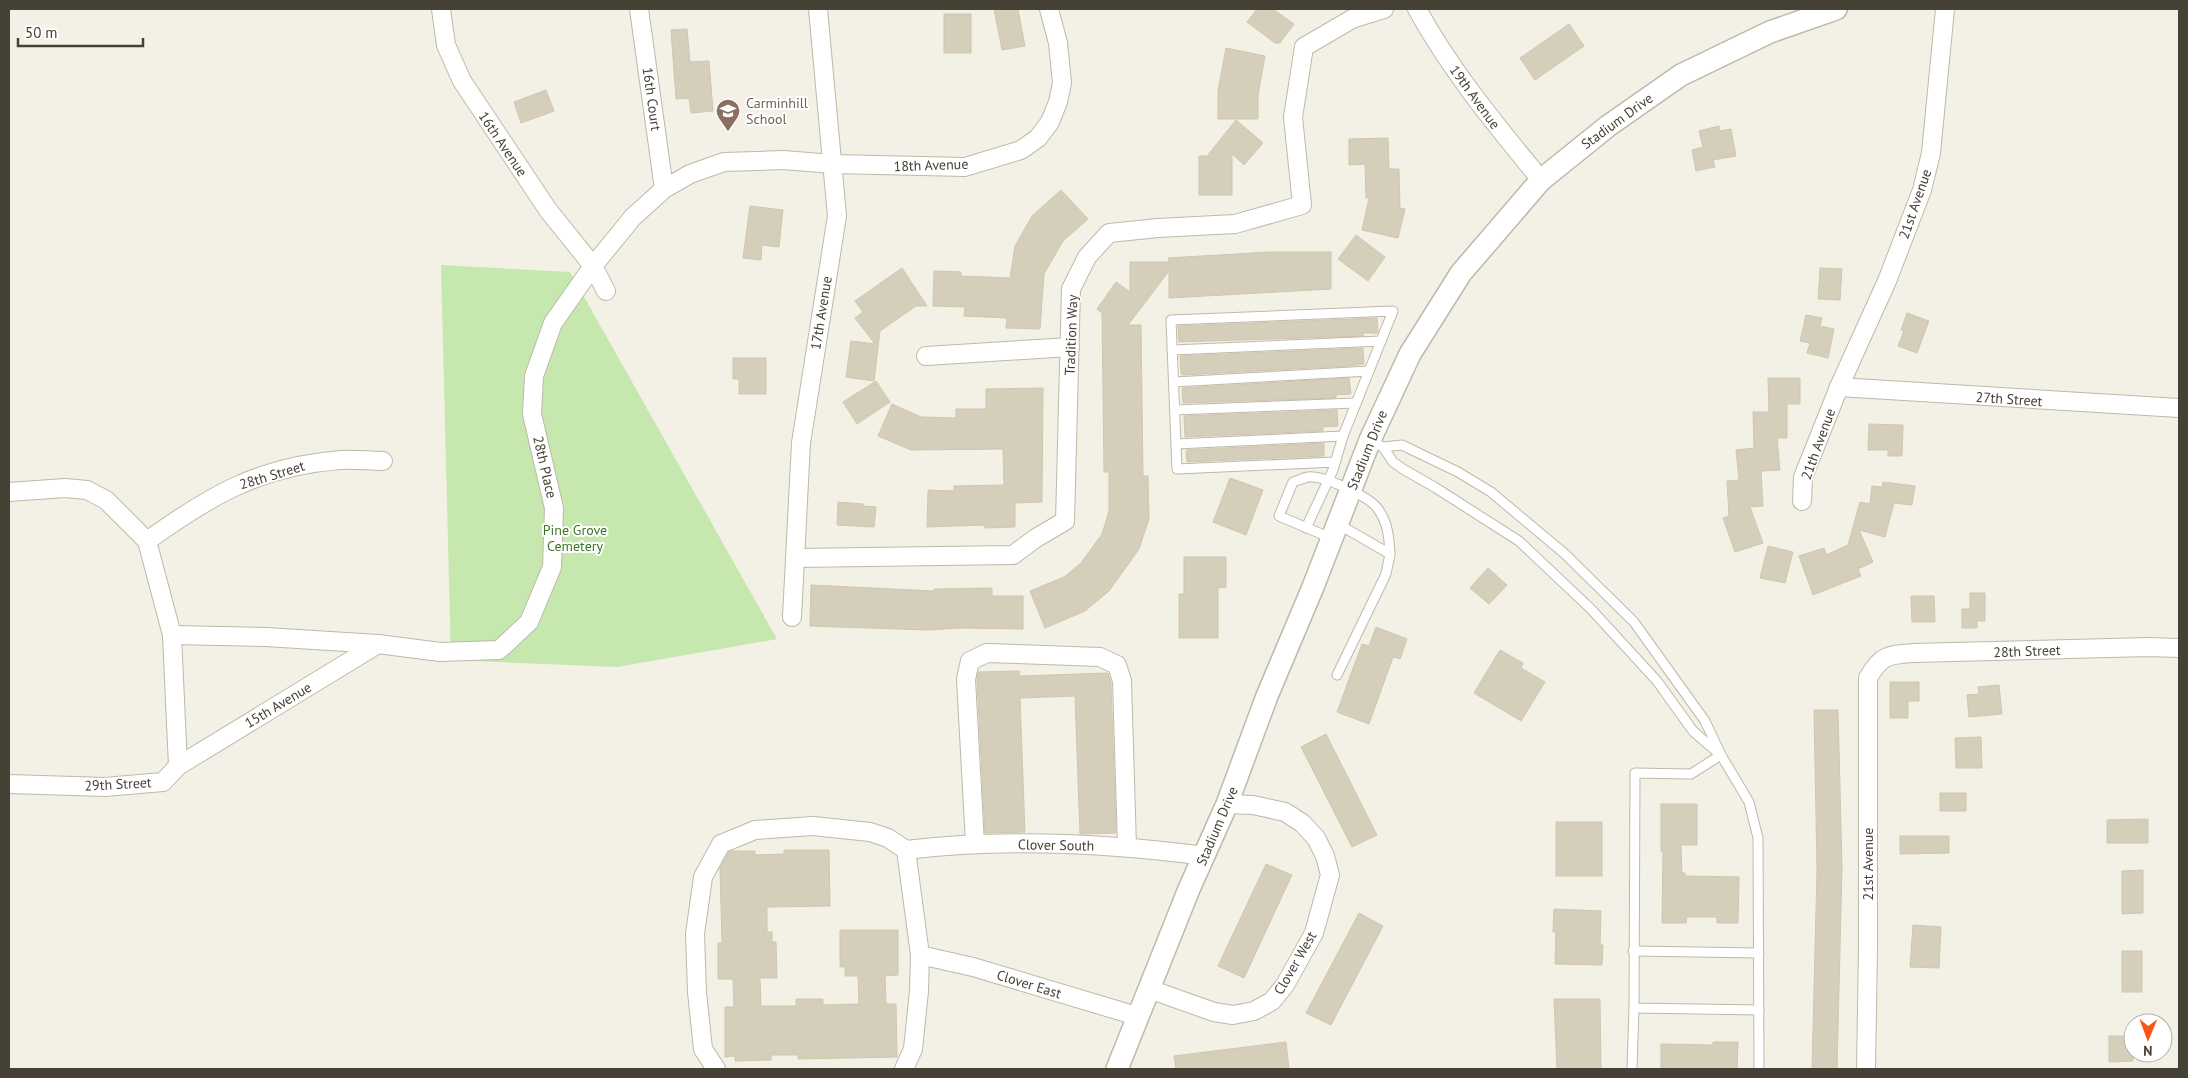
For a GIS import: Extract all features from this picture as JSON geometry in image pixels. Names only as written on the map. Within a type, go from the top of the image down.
[{"type":"street","name":"16th Avenue","points":[[441,9],[446,45],[462,81],[548,210],[592,266],[606,290]]},
{"type":"street","name":"16th Court","points":[[640,9],[664,189]]},
{"type":"street","name":"17th Avenue","points":[[792,617],[801,442],[836,216],[818,9]]},
{"type":"street","name":"18th Avenue","points":[[832,164],[965,167],[1021,150],[1038,138],[1046,127],[1058,102],[1062,83],[1058,43],[1049,9]]},
{"type":"street","name":"Tradition Way","points":[[795,558],[1013,555],[1036,538],[1065,521],[1071,289],[1087,256],[1109,233],[1235,224],[1302,205],[1293,117],[1304,47],[1352,19],[1384,9]]},
{"type":"street","name":"19th Avenue","points":[[1417,9],[1432,36],[1489,117],[1541,180]]},
{"type":"street","name":"Stadium Drive","points":[[1116,1069],[1186,898],[1227,804],[1267,696],[1313,587],[1350,490],[1376,444],[1410,354],[1461,273],[1541,180],[1608,126],[1681,75],[1770,32],[1836,9]]},
{"type":"street","name":"21st Avenue","points":[[1839,388],[1887,281],[1922,190],[1931,153],[1945,9]]},
{"type":"street","name":"28th Place","points":[[172,635],[266,637],[378,644],[440,652],[499,650],[529,622],[552,567],[554,508],[532,414],[534,376],[553,323],[592,266],[633,217],[664,189],[690,174],[724,162],[783,160],[832,164]]},
{"type":"street","points":[[926,356],[1070,347]]},
{"type":"street","name":"27th Street","points":[[1839,388],[2179,408]]},
{"type":"street","name":"21th Avenue","points":[[1802,501],[1803,477],[1839,388]]},
{"type":"street","name":"28th Street","points":[[147,542],[195,507],[247,480],[304,464],[343,460],[383,461]]},
{"type":"street","points":[[9,492],[65,488],[87,490],[106,500],[147,542],[172,635],[178,766]]},
{"type":"street","name":"15th Avenue","points":[[178,766],[378,644]]},
{"type":"street","name":"28th Street","points":[[1877,662],[1894,654],[2148,647],[2179,648]]},
{"type":"street","points":[[975,844],[966,678],[970,661],[987,653],[1100,657],[1117,665],[1122,681],[1127,847]]},
{"type":"street","name":"21st Avenue","points":[[1866,1069],[1868,678],[1877,662]]},
{"type":"street","name":"29th Street","points":[[9,784],[105,787],[163,782],[178,766]]},
{"type":"street","name":"Clover West","points":[[1149,989],[1214,1012],[1233,1015],[1254,1012],[1272,1001],[1285,985],[1314,933],[1330,875],[1325,856],[1316,838],[1302,823],[1285,812],[1253,805],[1227,804]]},
{"type":"street","points":[[716,1069],[703,1049],[697,992],[695,934],[703,877],[720,844],[755,830],[813,826],[870,832],[888,838],[906,850],[920,955],[919,991],[913,1049],[904,1069]]},
{"type":"street","name":"Clover South","points":[[906,850],[975,844],[1076,843],[1205,856]]},
{"type":"street","name":"Clover East","points":[[920,955],[973,967],[1137,1016]]},
{"type":"lane","points":[[1306,528],[1328,480],[1335,462],[1343,436],[1393,311],[1171,320],[1177,469],[1335,462]]},
{"type":"lane","points":[[1172,350],[1381,341]]},
{"type":"lane","points":[[1174,382],[1369,371]]},
{"type":"lane","points":[[1175,410],[1356,403]]},
{"type":"lane","points":[[1176,444],[1343,436]]},
{"type":"lane","points":[[1376,444],[1393,462],[1403,469],[1519,541],[1591,609],[1657,681],[1693,731],[1721,755]]},
{"type":"lane","points":[[1376,444],[1402,445],[1458,472],[1491,492],[1565,554],[1634,622],[1705,720],[1721,755],[1740,784],[1755,820],[1758,838],[1759,1069]]},
{"type":"lane","points":[[1337,675],[1386,574],[1390,554],[1389,530],[1377,507],[1350,490],[1328,480],[1308,477],[1293,482],[1279,516],[1306,528],[1334,531],[1390,554]]},
{"type":"lane","points":[[1632,1069],[1635,773],[1691,774],[1721,755]]},
{"type":"lane","points":[[1633,951],[1758,953]]},
{"type":"lane","points":[[1634,1008],[1759,1010]]},
{"type":"green space","name":"Pine Grove Cemetery","points":[[441,265],[570,272],[777,639],[617,667],[451,660]]},
{"type":"building","points":[[994,9],[1018,9],[1025,46],[1002,50]]},
{"type":"building","points":[[1257,9],[1273,9],[1294,24],[1280,43],[1275,43],[1247,22]]},
{"type":"building","points":[[944,14],[971,14],[971,53],[944,53]]},
{"type":"building","points":[[1569,24],[1584,46],[1535,80],[1520,58]]},
{"type":"building","points":[[687,29],[690,62],[709,61],[713,111],[691,113],[689,98],[676,99],[671,30]]},
{"type":"building","points":[[1226,48],[1265,56],[1258,95],[1258,119],[1218,119],[1218,91]]},
{"type":"building","points":[[546,90],[554,111],[521,123],[514,102]]},
{"type":"building","points":[[1236,120],[1263,143],[1244,165],[1232,154],[1232,195],[1199,195],[1199,156],[1207,156]]},
{"type":"building","points":[[1719,126],[1720,131],[1731,129],[1736,156],[1713,160],[1715,167],[1696,171],[1692,150],[1703,147],[1699,131]]},
{"type":"building","points":[[1388,138],[1389,169],[1399,169],[1400,208],[1405,209],[1398,238],[1362,230],[1369,198],[1366,198],[1365,164],[1349,165],[1349,139]]},
{"type":"building","points":[[1061,190],[1088,219],[1063,241],[1044,274],[1040,329],[1006,328],[1007,318],[964,316],[965,307],[933,306],[934,271],[961,272],[961,276],[1010,278],[1015,246],[1032,216]]},
{"type":"building","points":[[750,206],[783,210],[779,247],[762,245],[761,260],[743,258]]},
{"type":"building","points":[[1356,235],[1385,257],[1368,281],[1338,259]]},
{"type":"building","points":[[1269,252],[1331,252],[1331,289],[1169,298],[1169,271],[1128,325],[1141,325],[1143,476],[1148,476],[1149,519],[1139,549],[1109,591],[1085,611],[1045,628],[1030,591],[1064,577],[1081,563],[1102,534],[1109,511],[1109,472],[1104,472],[1102,313],[1097,309],[1116,282],[1130,292],[1130,262],[1169,262],[1168,258]]},
{"type":"building","points":[[902,268],[927,306],[916,306],[880,331],[874,381],[846,377],[851,341],[875,344],[855,318],[863,312],[855,301]]},
{"type":"building","points":[[1820,268],[1842,269],[1840,300],[1818,299]]},
{"type":"building","points":[[1907,313],[1929,321],[1917,353],[1898,346],[1904,331],[1901,330]]},
{"type":"building","points":[[1806,315],[1822,318],[1820,326],[1834,329],[1828,358],[1807,353],[1810,343],[1800,341]]},
{"type":"building","points":[[1377,318],[1378,333],[1363,333],[1363,336],[1179,342],[1178,326]]},
{"type":"building","points":[[1363,348],[1364,364],[1182,375],[1181,373],[1180,356]]},
{"type":"building","points":[[733,358],[766,358],[766,394],[739,394],[739,379],[733,379]]},
{"type":"building","points":[[1349,378],[1351,394],[1336,395],[1336,398],[1183,403],[1182,388]]},
{"type":"building","points":[[1768,378],[1800,378],[1800,404],[1787,404],[1787,438],[1777,438],[1780,470],[1761,471],[1763,506],[1750,507],[1763,543],[1735,552],[1723,518],[1729,516],[1727,481],[1739,480],[1736,450],[1754,448],[1753,412],[1769,412]]},
{"type":"building","points":[[876,381],[890,402],[857,424],[843,402]]},
{"type":"building","points":[[1043,388],[1042,502],[1015,503],[1015,527],[985,528],[985,525],[927,527],[928,490],[954,491],[954,486],[1004,485],[1003,449],[911,450],[878,436],[892,404],[921,417],[956,418],[956,409],[986,409],[986,389]]},
{"type":"building","points":[[1337,410],[1338,426],[1323,427],[1323,431],[1185,437],[1184,416]]},
{"type":"building","points":[[1869,424],[1903,425],[1902,456],[1888,456],[1888,450],[1868,450]]},
{"type":"building","points":[[1324,443],[1324,456],[1187,462],[1186,450]]},
{"type":"building","points":[[1230,478],[1263,490],[1246,535],[1213,522]]},
{"type":"building","points":[[1883,482],[1915,486],[1912,505],[1894,503],[1885,537],[1859,530],[1873,562],[1858,569],[1861,576],[1813,595],[1799,556],[1824,548],[1826,555],[1848,545],[1860,502],[1870,504],[1872,486],[1882,487]]},
{"type":"building","points":[[838,502],[876,507],[874,527],[837,525]]},
{"type":"building","points":[[1768,546],[1793,552],[1785,583],[1760,578]]},
{"type":"building","points":[[1184,557],[1226,557],[1226,587],[1218,588],[1218,638],[1179,638],[1179,594],[1184,594]]},
{"type":"building","points":[[1488,568],[1507,585],[1489,604],[1470,588]]},
{"type":"building","points":[[811,585],[934,591],[934,589],[992,588],[992,596],[1023,596],[1023,629],[960,628],[927,630],[810,626]]},
{"type":"building","points":[[1970,593],[1985,593],[1985,621],[1977,621],[1977,628],[1962,628],[1962,609],[1970,609]]},
{"type":"building","points":[[1911,596],[1934,596],[1935,622],[1912,622]]},
{"type":"building","points":[[1376,627],[1407,639],[1400,659],[1393,657],[1369,724],[1337,712],[1362,644],[1369,646]]},
{"type":"building","points":[[1500,650],[1523,663],[1521,668],[1545,682],[1521,721],[1474,693]]},
{"type":"building","points":[[1019,671],[1020,676],[1108,673],[1111,683],[1116,833],[1080,834],[1075,696],[1020,698],[1025,832],[985,833],[978,672]]},
{"type":"building","points":[[1890,682],[1919,682],[1919,701],[1908,701],[1908,718],[1890,718]]},
{"type":"building","points":[[1999,685],[2002,714],[1969,717],[1967,695],[1979,694],[1978,687]]},
{"type":"building","points":[[1814,710],[1838,710],[1842,867],[1837,1069],[1812,1069],[1817,870]]},
{"type":"building","points":[[1326,734],[1377,835],[1352,847],[1301,747]]},
{"type":"building","points":[[1981,737],[1982,768],[1956,768],[1955,738]]},
{"type":"building","points":[[1940,793],[1966,793],[1966,811],[1940,811]]},
{"type":"building","points":[[1661,804],[1697,804],[1697,845],[1681,845],[1682,873],[1685,873],[1685,876],[1739,877],[1738,923],[1717,923],[1717,917],[1687,917],[1686,923],[1662,923],[1663,851],[1661,851]]},
{"type":"building","points":[[2148,819],[2148,843],[2107,843],[2107,820]]},
{"type":"building","points":[[1556,822],[1602,822],[1602,876],[1556,876]]},
{"type":"building","points":[[1900,836],[1949,836],[1949,853],[1900,854]]},
{"type":"building","points":[[784,850],[829,850],[830,906],[767,907],[767,932],[772,932],[772,942],[776,942],[777,978],[760,978],[761,1006],[796,1006],[796,999],[823,999],[823,1005],[859,1004],[858,976],[845,976],[845,967],[840,967],[840,930],[898,930],[898,975],[885,976],[886,1004],[896,1004],[897,1057],[798,1059],[798,1055],[771,1055],[771,1060],[735,1061],[735,1056],[725,1057],[725,1007],[734,1007],[733,979],[718,979],[718,943],[722,943],[720,868],[731,851],[755,851],[755,855],[784,854]]},
{"type":"building","points":[[1266,864],[1292,875],[1244,978],[1218,966]]},
{"type":"building","points":[[2143,870],[2143,913],[2122,914],[2122,871]]},
{"type":"building","points":[[1554,909],[1601,911],[1600,945],[1603,945],[1602,965],[1555,964],[1556,932],[1553,932]]},
{"type":"building","points":[[1359,913],[1383,926],[1331,1025],[1306,1013]]},
{"type":"building","points":[[1913,925],[1941,927],[1939,968],[1910,967]]},
{"type":"building","points":[[2122,951],[2142,951],[2142,992],[2122,992]]},
{"type":"building","points":[[1554,999],[1600,999],[1601,1069],[1557,1069]]},
{"type":"building","points":[[2109,1036],[2123,1036],[2123,1061],[2109,1062]]},
{"type":"building","points":[[1286,1042],[1289,1069],[1176,1069],[1174,1056]]},
{"type":"building","points":[[1713,1042],[1738,1042],[1737,1069],[1661,1069],[1661,1044],[1713,1045]]},
{"type":"place","name":"Carminhill School","points":[[728,132]]}]
